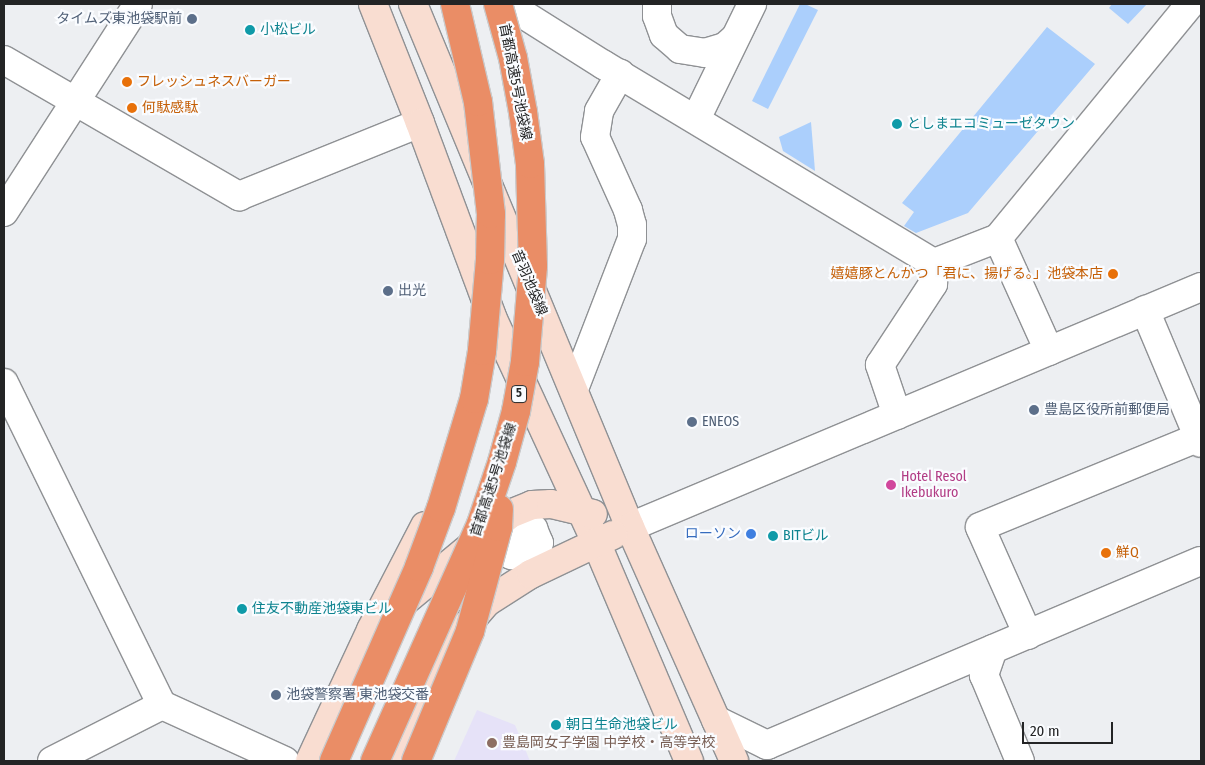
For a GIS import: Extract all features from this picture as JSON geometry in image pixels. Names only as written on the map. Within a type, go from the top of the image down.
[{"type":"highway","points":[[334,761],[415,576],[438,517],[467,425],[482,351],[490,260],[489,194],[478,102],[455,4]]},
{"type":"highway","name":"首都高速5号池袋線","points":[[375,761],[457,583],[481,524],[502,462],[516,411],[525,362],[533,266],[533,215],[524,112],[513,58],[498,4]]},
{"type":"highway","points":[[416,761],[470,631],[498,527],[502,462]]},
{"type":"main road","points":[[373,4],[420,123],[492,317],[596,542],[689,761]]},
{"type":"main road","name":"音羽池袋線","points":[[414,4],[630,527],[734,761]]},
{"type":"main road","points":[[310,761],[371,630],[468,444],[487,368],[492,317]]},
{"type":"main road","points":[[371,630],[510,514],[532,505],[551,504],[580,509],[630,527]]},
{"type":"main road","points":[[398,761],[432,685],[466,626],[487,602],[504,590],[596,542],[630,527]]},
{"type":"street","points":[[4,212],[138,4]]},
{"type":"street","points":[[507,4],[528,12],[620,74],[934,262]]},
{"type":"street","points":[[657,4],[658,16],[664,34],[680,49],[705,53],[725,47],[734,39]]},
{"type":"street","points":[[696,119],[752,4]]},
{"type":"street","points":[[934,262],[998,238],[1190,4]]},
{"type":"street","points":[[4,60],[239,196],[420,123]]},
{"type":"street","points":[[574,389],[632,239],[628,210],[595,137],[599,110],[620,74]]},
{"type":"street","points":[[998,238],[1049,351]]},
{"type":"street","points":[[897,415],[880,365],[933,284],[934,262]]},
{"type":"street","points":[[630,527],[1201,287]]},
{"type":"street","points":[[1028,635],[980,527],[1200,440],[1145,310]]},
{"type":"street","points":[[4,383],[162,705],[286,761]]},
{"type":"street","points":[[716,720],[767,745],[1201,561]]},
{"type":"street","points":[[993,649],[984,675],[1020,761]]},
{"type":"street","points":[[52,761],[162,705]]},
{"type":"shaded area","points":[[800,4],[805,4],[818,10],[768,109],[752,101]]},
{"type":"shaded area","points":[[1112,4],[1147,4],[1128,24],[1109,8]]},
{"type":"shaded area","points":[[1047,27],[1095,64],[968,213],[916,233],[904,226],[914,212],[902,203]]},
{"type":"shaded area","points":[[811,122],[815,171],[783,151],[779,137]]},
{"type":"shaded area","name":"豊島岡女子学園 中学校・高等学校","points":[[477,710],[515,725],[530,761],[454,761]]},
{"type":"place","name":"タイムズ東池袋駅前","points":[[192,19]]},
{"type":"place","name":"小松ビル","points":[[250,30]]},
{"type":"place","name":"フレッシュネスバーガー","points":[[127,82]]},
{"type":"place","name":"何駄感駄","points":[[132,108]]},
{"type":"place","name":"としまエコミューゼタウン","points":[[897,124]]},
{"type":"place","name":"嬉嬉豚とんかつ「君に、揚げる。」池袋本店","points":[[1113,274]]},
{"type":"place","name":"出光","points":[[388,291]]},
{"type":"place","name":"豊島区役所前郵便局","points":[[1034,410]]},
{"type":"place","name":"ENEOS","points":[[692,422]]},
{"type":"place","name":"Hotel Resol Ikebukuro","points":[[891,485]]},
{"type":"place","name":"ローソン","points":[[751,534]]},
{"type":"place","name":"BITビル","points":[[773,536]]},
{"type":"place","name":"鮮Q","points":[[1106,553]]},
{"type":"place","name":"住友不動産池袋東ビル","points":[[242,609]]},
{"type":"place","name":"池袋警察署 東池袋交番","points":[[276,695]]},
{"type":"place","name":"朝日生命池袋ビル","points":[[556,725]]},
{"type":"place","name":"豊島岡女子学園 中学校・高等学校","points":[[492,743]]}]
